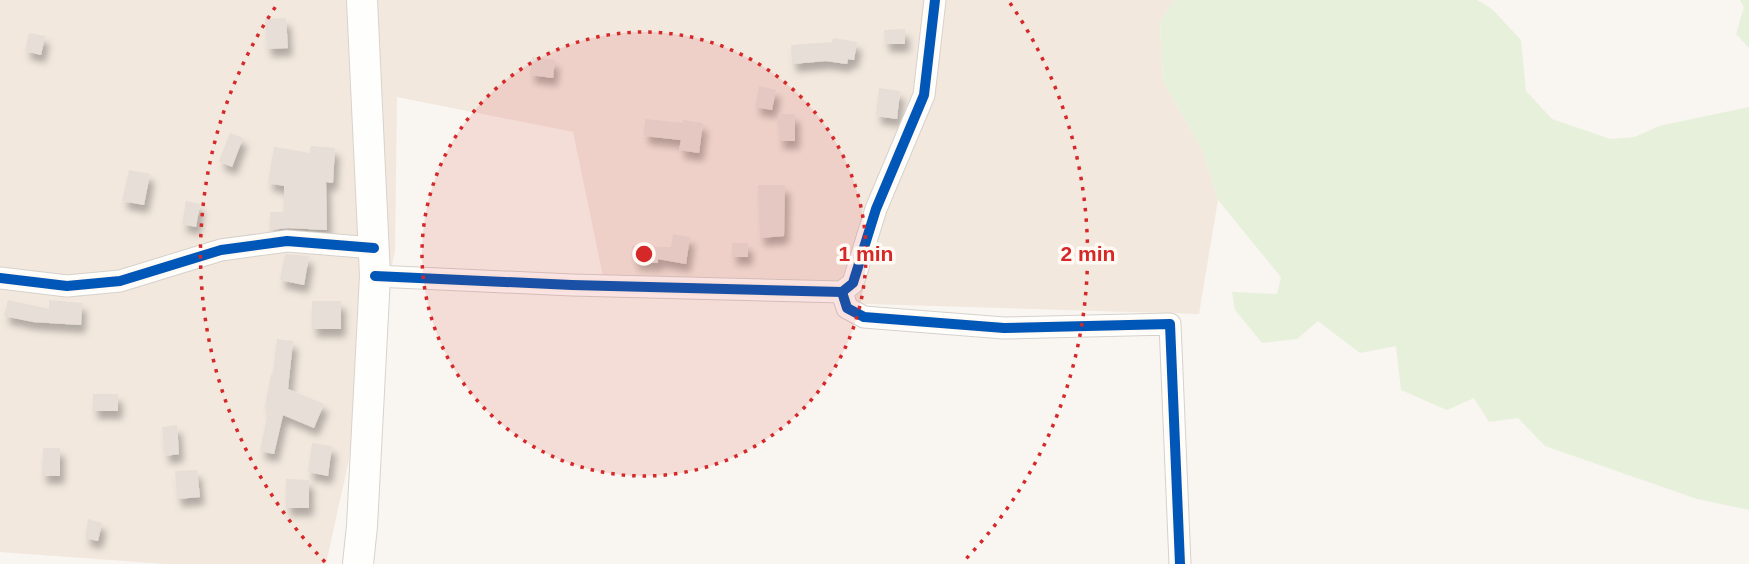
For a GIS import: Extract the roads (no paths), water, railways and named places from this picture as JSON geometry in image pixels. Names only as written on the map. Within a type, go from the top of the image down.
[{"type":"main road","points":[[358,564],[374,262],[362,0]]},
{"type":"street","points":[[0,278],[67,286],[120,281],[221,250],[287,241],[374,262],[572,285],[842,292],[853,282],[876,209],[924,95],[935,0]]},
{"type":"street","points":[[842,292],[847,308],[864,317],[1004,328],[1170,324],[1180,564]]}]
